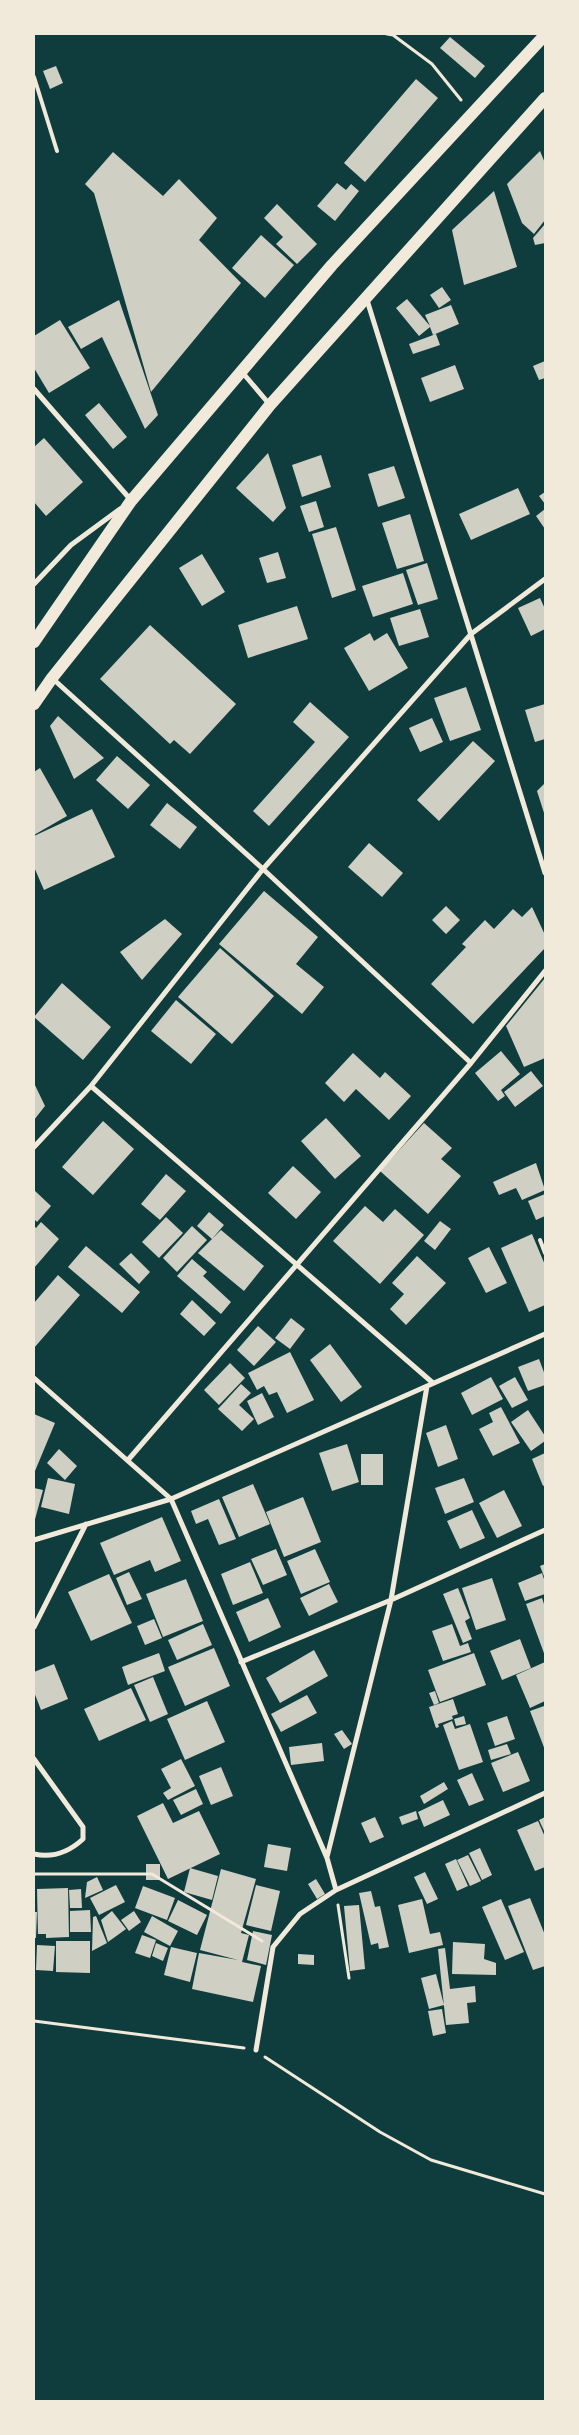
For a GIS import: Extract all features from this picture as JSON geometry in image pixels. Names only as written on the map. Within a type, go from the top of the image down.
[{"type":"main road","points":[[34,642],[131,501],[332,265],[545,35]]},
{"type":"main road","points":[[34,704],[52,678],[270,405],[545,98]]},
{"type":"street","points":[[366,297],[545,873]]},
{"type":"street","points":[[242,371],[270,405]]},
{"type":"street","points":[[34,389],[131,501],[71,545],[34,584]]},
{"type":"street","points":[[34,1147],[90,1086],[263,869],[472,634],[545,580]]},
{"type":"street","points":[[52,678],[263,869],[471,1062]]},
{"type":"street","points":[[128,1460],[471,1062],[545,971]]},
{"type":"street","points":[[90,1086],[433,1383]]},
{"type":"street","points":[[34,1540],[171,1499],[545,1334]]},
{"type":"street","points":[[34,1378],[171,1499],[327,1858],[336,1890]]},
{"type":"street","points":[[327,1858],[391,1600],[427,1386]]},
{"type":"street","points":[[34,1627],[86,1524]]},
{"type":"street","points":[[241,1662],[391,1600],[545,1530]]},
{"type":"street","points":[[34,1759],[83,1827],[83,1839],[73,1848],[47,1857],[34,1854]]},
{"type":"street","points":[[256,2050],[272,1947],[300,1914],[336,1890],[545,1793]]},
{"type":"lane","points":[[34,77],[57,151]]},
{"type":"lane","points":[[540,1240],[545,1253]]},
{"type":"path","points":[[387,34],[393,35],[432,64],[472,114]]},
{"type":"path","points":[[34,1874],[152,1874],[272,1947]]},
{"type":"path","points":[[336,1890],[348,1978]]},
{"type":"path","points":[[34,2022],[256,2050],[380,2132],[431,2160],[545,2194]]},
{"type":"building","points":[[450,37],[485,66],[475,78],[440,48]]},
{"type":"building","points":[[56,66],[63,83],[50,89],[43,71]]},
{"type":"building","points":[[416,79],[438,98],[365,182],[344,163]]},
{"type":"building","points":[[540,151],[545,163],[545,220],[534,234],[522,223],[507,184]]},
{"type":"building","points":[[113,152],[163,196],[179,179],[217,218],[199,240],[241,283],[151,392],[94,193],[85,184]]},
{"type":"building","points":[[337,183],[346,190],[351,184],[359,191],[335,221],[317,206]]},
{"type":"building","points":[[494,191],[517,267],[464,285],[452,230]]},
{"type":"building","points":[[277,204],[317,244],[297,264],[276,244],[283,237],[264,218]]},
{"type":"building","points":[[545,224],[545,243],[535,245],[533,238]]},
{"type":"building","points":[[261,235],[294,265],[265,298],[232,268]]},
{"type":"building","points":[[442,287],[451,300],[439,308],[430,295]]},
{"type":"building","points":[[407,299],[430,326],[425,315],[451,305],[459,324],[433,335],[430,327],[419,336],[396,308]]},
{"type":"building","points":[[119,300],[158,415],[145,429],[102,337],[81,349],[68,327]]},
{"type":"building","points":[[60,320],[90,368],[49,393],[34,368],[34,336]]},
{"type":"building","points":[[436,334],[440,345],[413,354],[409,344]]},
{"type":"building","points":[[545,361],[545,378],[539,380],[533,366]]},
{"type":"building","points":[[455,365],[464,389],[430,402],[421,378]]},
{"type":"building","points":[[99,403],[127,437],[113,449],[85,415]]},
{"type":"building","points":[[44,438],[83,482],[46,516],[34,502],[34,447]]},
{"type":"building","points":[[268,453],[286,508],[273,522],[236,488]]},
{"type":"building","points":[[321,455],[331,487],[302,497],[292,465]]},
{"type":"building","points":[[394,466],[405,498],[378,507],[368,474]]},
{"type":"building","points":[[518,488],[530,514],[471,540],[459,514]]},
{"type":"building","points":[[545,492],[545,504],[539,496]]},
{"type":"building","points":[[316,501],[324,527],[309,532],[300,506]]},
{"type":"building","points":[[545,509],[545,529],[536,516]]},
{"type":"building","points":[[410,514],[424,561],[397,569],[382,523]]},
{"type":"building","points":[[336,527],[356,590],[332,598],[312,534]]},
{"type":"building","points":[[278,552],[286,578],[267,583],[259,558]]},
{"type":"building","points":[[202,554],[225,592],[202,606],[179,568]]},
{"type":"building","points":[[427,563],[438,599],[418,605],[406,570]]},
{"type":"building","points":[[403,573],[413,604],[373,617],[362,586]]},
{"type":"building","points":[[540,598],[545,609],[545,629],[531,636],[518,608]]},
{"type":"building","points":[[297,606],[308,639],[248,658],[238,625]]},
{"type":"building","points":[[420,609],[429,637],[399,646],[390,618]]},
{"type":"building","points":[[150,625],[236,704],[190,754],[174,740],[170,744],[100,679]]},
{"type":"building","points":[[370,633],[374,641],[387,633],[408,668],[369,691],[344,648]]},
{"type":"building","points":[[466,687],[481,730],[450,741],[434,698]]},
{"type":"building","points":[[310,702],[349,737],[269,826],[253,811],[315,742],[293,722]]},
{"type":"building","points":[[545,704],[545,739],[535,742],[525,710]]},
{"type":"building","points":[[58,716],[104,758],[74,779],[50,726]]},
{"type":"building","points":[[432,718],[443,742],[420,752],[409,728]]},
{"type":"building","points":[[473,741],[495,761],[439,821],[417,800]]},
{"type":"building","points":[[117,756],[150,785],[128,809],[96,780]]},
{"type":"building","points":[[40,768],[67,816],[34,835],[34,772]]},
{"type":"building","points":[[545,783],[545,816],[537,791]]},
{"type":"building","points":[[167,803],[197,827],[180,849],[150,825]]},
{"type":"building","points":[[92,809],[115,857],[44,890],[34,867],[34,836]]},
{"type":"building","points":[[369,843],[403,873],[382,897],[348,867]]},
{"type":"building","points":[[264,891],[318,937],[296,964],[324,987],[302,1014],[219,944]]},
{"type":"building","points":[[446,906],[460,920],[446,934],[432,920]]},
{"type":"building","points":[[532,907],[545,935],[545,948],[473,1024],[431,984],[466,947],[462,944],[485,920],[494,929],[513,909],[522,917]]},
{"type":"building","points":[[165,919],[182,934],[142,980],[120,952]]},
{"type":"building","points":[[220,948],[274,996],[232,1044],[178,997]]},
{"type":"building","points":[[545,978],[545,1058],[524,1067],[506,1026]]},
{"type":"building","points":[[62,983],[111,1027],[83,1060],[34,1017]]},
{"type":"building","points":[[176,1000],[216,1034],[191,1064],[151,1031]]},
{"type":"building","points":[[501,1051],[520,1074],[501,1090],[505,1096],[498,1101],[475,1073]]},
{"type":"building","points":[[353,1053],[380,1078],[385,1072],[411,1096],[389,1120],[356,1089],[344,1102],[325,1083]]},
{"type":"building","points":[[531,1071],[543,1086],[515,1107],[504,1092]]},
{"type":"building","points":[[34,1083],[45,1106],[34,1120]]},
{"type":"building","points":[[326,1118],[361,1156],[335,1179],[301,1141]]},
{"type":"building","points":[[103,1121],[134,1149],[93,1195],[62,1167]]},
{"type":"building","points":[[424,1123],[452,1148],[441,1159],[461,1176],[428,1214],[380,1171]]},
{"type":"building","points":[[536,1163],[545,1190],[522,1200],[516,1188],[499,1195],[493,1182]]},
{"type":"building","points":[[293,1166],[321,1192],[296,1219],[268,1193]]},
{"type":"building","points":[[166,1174],[186,1191],[160,1220],[141,1204]]},
{"type":"building","points":[[34,1190],[51,1206],[37,1222],[34,1219]]},
{"type":"building","points":[[545,1194],[545,1216],[536,1220],[528,1201]]},
{"type":"building","points":[[365,1206],[383,1222],[395,1209],[424,1235],[380,1284],[333,1241]]},
{"type":"building","points":[[209,1212],[224,1225],[212,1239],[197,1226]]},
{"type":"building","points":[[166,1217],[183,1233],[159,1258],[142,1242]]},
{"type":"building","points":[[440,1221],[451,1229],[435,1250],[424,1241]]},
{"type":"building","points":[[41,1222],[59,1239],[34,1268],[34,1226],[36,1228]]},
{"type":"building","points":[[192,1226],[207,1240],[177,1272],[163,1258]]},
{"type":"building","points":[[221,1230],[264,1266],[244,1291],[198,1253]]},
{"type":"building","points":[[532,1234],[545,1265],[545,1305],[529,1312],[501,1248]]},
{"type":"building","points":[[86,1246],[140,1292],[122,1313],[68,1267]]},
{"type":"building","points":[[489,1247],[507,1283],[486,1293],[468,1258]]},
{"type":"building","points":[[131,1253],[150,1272],[139,1284],[119,1264]]},
{"type":"building","points":[[417,1256],[446,1283],[406,1325],[390,1309],[404,1294],[392,1283]]},
{"type":"building","points":[[192,1259],[207,1272],[203,1276],[231,1302],[221,1314],[177,1276]]},
{"type":"building","points":[[58,1275],[80,1295],[34,1348],[34,1303]]},
{"type":"building","points":[[192,1300],[216,1323],[204,1336],[180,1314]]},
{"type":"building","points":[[291,1318],[305,1329],[290,1349],[275,1338]]},
{"type":"building","points":[[258,1326],[276,1342],[254,1366],[237,1350]]},
{"type":"building","points":[[330,1344],[362,1387],[341,1402],[310,1360]]},
{"type":"building","points":[[290,1352],[314,1400],[287,1413],[277,1392],[269,1395],[264,1386],[257,1390],[248,1373]]},
{"type":"building","points":[[539,1359],[545,1375],[545,1385],[528,1391],[518,1367]]},
{"type":"building","points":[[230,1363],[245,1378],[219,1405],[204,1390]]},
{"type":"building","points":[[491,1377],[503,1399],[472,1415],[461,1393]]},
{"type":"building","points":[[515,1377],[528,1400],[512,1408],[499,1386]]},
{"type":"building","points":[[241,1384],[251,1393],[239,1405],[254,1419],[242,1431],[218,1409]]},
{"type":"building","points":[[262,1393],[274,1417],[258,1425],[247,1401]]},
{"type":"building","points":[[501,1407],[520,1443],[493,1456],[479,1429],[493,1422],[489,1413]]},
{"type":"building","points":[[528,1410],[545,1436],[545,1441],[531,1451],[511,1422]]},
{"type":"building","points":[[34,1414],[55,1423],[35,1471],[34,1470]]},
{"type":"building","points":[[446,1425],[458,1459],[438,1467],[426,1433]]},
{"type":"building","points":[[347,1444],[359,1482],[332,1491],[319,1453]]},
{"type":"building","points":[[59,1449],[77,1466],[65,1480],[47,1463]]},
{"type":"building","points":[[545,1453],[545,1485],[543,1486],[532,1459]]},
{"type":"building","points":[[361,1454],[383,1454],[383,1485],[361,1485]]},
{"type":"building","points":[[48,1478],[75,1484],[69,1514],[41,1507]]},
{"type":"building","points":[[464,1478],[474,1502],[445,1514],[435,1488]]},
{"type":"building","points":[[253,1484],[270,1524],[239,1537],[222,1497]]},
{"type":"building","points":[[34,1488],[43,1490],[34,1523]]},
{"type":"building","points":[[504,1490],[522,1526],[497,1538],[479,1503]]},
{"type":"building","points":[[303,1497],[321,1542],[284,1557],[266,1512]]},
{"type":"building","points":[[219,1499],[236,1539],[219,1545],[208,1519],[196,1524],[191,1511]]},
{"type":"building","points":[[472,1510],[485,1538],[460,1549],[447,1521]]},
{"type":"building","points":[[162,1517],[181,1561],[155,1572],[150,1560],[114,1575],[100,1543]]},
{"type":"building","points":[[276,1549],[287,1575],[263,1585],[251,1559]]},
{"type":"building","points":[[315,1549],[330,1582],[301,1594],[287,1561]]},
{"type":"building","points":[[250,1562],[263,1593],[233,1605],[221,1574]]},
{"type":"building","points":[[545,1564],[545,1579],[540,1566]]},
{"type":"building","points":[[129,1572],[142,1599],[127,1605],[116,1578]]},
{"type":"building","points":[[542,1573],[545,1582],[545,1594],[525,1601],[518,1583]]},
{"type":"building","points":[[109,1574],[132,1623],[91,1641],[68,1592]]},
{"type":"building","points":[[492,1578],[506,1620],[476,1630],[462,1588]]},
{"type":"building","points":[[186,1579],[203,1621],[163,1637],[146,1594]]},
{"type":"building","points":[[329,1584],[338,1602],[309,1616],[300,1598]]},
{"type":"building","points":[[458,1588],[470,1618],[465,1621],[472,1639],[463,1643],[443,1594]]},
{"type":"building","points":[[268,1598],[281,1627],[249,1642],[236,1612]]},
{"type":"building","points":[[542,1598],[545,1607],[545,1656],[526,1604]]},
{"type":"building","points":[[154,1619],[162,1638],[145,1645],[137,1626]]},
{"type":"building","points":[[203,1624],[212,1645],[177,1660],[168,1640]]},
{"type":"building","points":[[452,1624],[460,1646],[468,1643],[471,1652],[443,1661],[432,1631]]},
{"type":"building","points":[[520,1639],[531,1668],[502,1680],[490,1651]]},
{"type":"building","points":[[214,1648],[230,1686],[185,1706],[168,1667]]},
{"type":"building","points":[[314,1650],[328,1676],[280,1703],[266,1678]]},
{"type":"building","points":[[159,1653],[165,1671],[128,1685],[122,1667]]},
{"type":"building","points":[[474,1653],[486,1685],[440,1702],[428,1670]]},
{"type":"building","points":[[545,1662],[545,1701],[530,1708],[516,1675]]},
{"type":"building","points":[[54,1664],[68,1699],[41,1710],[34,1692],[34,1672]]},
{"type":"building","points":[[153,1677],[168,1714],[150,1722],[134,1685]]},
{"type":"building","points":[[131,1688],[146,1720],[99,1741],[84,1709]]},
{"type":"building","points":[[435,1691],[439,1703],[434,1705],[429,1693]]},
{"type":"building","points":[[307,1695],[317,1713],[281,1732],[271,1714]]},
{"type":"building","points":[[453,1699],[458,1714],[452,1716],[453,1719],[438,1724],[439,1727],[436,1728],[429,1707]]},
{"type":"building","points":[[207,1701],[225,1742],[185,1760],[167,1719]]},
{"type":"building","points":[[544,1706],[545,1709],[545,1750],[530,1711]]},
{"type":"building","points":[[464,1716],[466,1724],[456,1726],[454,1719]]},
{"type":"building","points":[[507,1716],[515,1739],[495,1746],[487,1723]]},
{"type":"building","points":[[452,1721],[455,1729],[470,1724],[483,1762],[459,1770],[443,1725]]},
{"type":"building","points":[[342,1730],[352,1744],[344,1749],[334,1734]]},
{"type":"building","points":[[322,1743],[324,1761],[291,1765],[289,1747]]},
{"type":"building","points":[[507,1744],[511,1754],[491,1760],[488,1750]]},
{"type":"building","points":[[518,1752],[530,1781],[503,1792],[491,1763]]},
{"type":"building","points":[[181,1759],[195,1786],[168,1800],[163,1793],[171,1788],[161,1769]]},
{"type":"building","points":[[221,1767],[233,1796],[211,1805],[199,1776]]},
{"type":"building","points":[[472,1773],[484,1800],[469,1806],[457,1780]]},
{"type":"building","points":[[444,1782],[448,1789],[424,1804],[420,1796]]},
{"type":"building","points":[[196,1789],[203,1804],[181,1815],[173,1800]]},
{"type":"building","points":[[443,1800],[450,1815],[424,1827],[418,1812]]},
{"type":"building","points":[[163,1803],[173,1823],[199,1811],[220,1854],[168,1879],[137,1816]]},
{"type":"building","points":[[416,1811],[418,1819],[402,1825],[399,1817]]},
{"type":"building","points":[[375,1817],[384,1837],[370,1843],[361,1823]]},
{"type":"building","points":[[545,1817],[545,1833],[539,1820]]},
{"type":"building","points":[[538,1821],[545,1837],[545,1867],[535,1871],[517,1830]]},
{"type":"building","points":[[268,1844],[291,1848],[287,1871],[264,1867]]},
{"type":"building","points":[[480,1848],[492,1875],[482,1880],[469,1853]]},
{"type":"building","points":[[468,1855],[481,1881],[470,1886],[457,1860]]},
{"type":"building","points":[[456,1859],[468,1886],[457,1891],[445,1864]]},
{"type":"building","points":[[146,1864],[160,1864],[160,1880],[146,1880]]},
{"type":"building","points":[[190,1868],[218,1876],[212,1900],[184,1892]]},
{"type":"building","points":[[221,1869],[256,1879],[241,1933],[249,1935],[242,1962],[261,1966],[253,2002],[192,1989],[199,1953],[238,1960],[200,1950]]},
{"type":"building","points":[[425,1872],[438,1899],[427,1904],[414,1877]]},
{"type":"building","points":[[97,1877],[103,1890],[85,1898],[87,1882]]},
{"type":"building","points":[[316,1879],[325,1894],[317,1899],[308,1884]]},
{"type":"building","points":[[116,1885],[125,1902],[99,1915],[90,1898]]},
{"type":"building","points":[[256,1885],[280,1891],[271,1931],[246,1925]]},
{"type":"building","points":[[143,1886],[175,1898],[167,1920],[135,1908]]},
{"type":"building","points":[[68,1888],[69,1937],[46,1938],[46,1934],[38,1934],[37,1889]]},
{"type":"building","points":[[81,1889],[82,1908],[70,1908],[69,1890]]},
{"type":"building","points":[[371,1891],[375,1907],[380,1906],[389,1947],[379,1949],[378,1943],[371,1945],[359,1893]]},
{"type":"building","points":[[530,1898],[545,1935],[545,1966],[533,1970],[508,1906]]},
{"type":"building","points":[[422,1899],[430,1934],[440,1932],[443,1945],[409,1953],[398,1905]]},
{"type":"building","points":[[501,1899],[524,1952],[505,1960],[482,1907]]},
{"type":"building","points":[[178,1900],[207,1915],[197,1935],[168,1921]]},
{"type":"building","points":[[359,1905],[365,1969],[350,1971],[344,1906]]},
{"type":"building","points":[[90,1910],[91,1932],[70,1932],[70,1911]]},
{"type":"building","points":[[112,1911],[126,1929],[108,1942],[101,1920]]},
{"type":"building","points":[[134,1911],[141,1922],[129,1931],[121,1920]]},
{"type":"building","points":[[34,1912],[37,1912],[36,1938],[34,1938]]},
{"type":"building","points":[[96,1916],[107,1943],[92,1951],[93,1917]]},
{"type":"building","points":[[152,1916],[178,1931],[170,1946],[144,1932]]},
{"type":"building","points":[[253,1931],[272,1935],[266,1965],[247,1960]]},
{"type":"building","points":[[142,1935],[156,1940],[150,1958],[135,1953]]},
{"type":"building","points":[[56,1941],[90,1941],[90,1973],[56,1972]]},
{"type":"building","points":[[453,1942],[485,1944],[484,1959],[496,1963],[496,1975],[452,1974]]},
{"type":"building","points":[[156,1943],[168,1948],[163,1961],[152,1956]]},
{"type":"building","points":[[37,1945],[55,1946],[53,1971],[36,1970]]},
{"type":"building","points":[[171,1947],[197,1953],[190,1982],[164,1975]]},
{"type":"building","points":[[445,1948],[450,1989],[475,1986],[476,2002],[467,2003],[469,2023],[446,2025],[438,1949]]},
{"type":"building","points":[[298,1954],[314,1955],[314,1965],[298,1964]]},
{"type":"building","points":[[436,1974],[444,2005],[429,2009],[421,1978]]},
{"type":"building","points":[[442,2009],[446,2033],[433,2036],[428,2011]]}]
